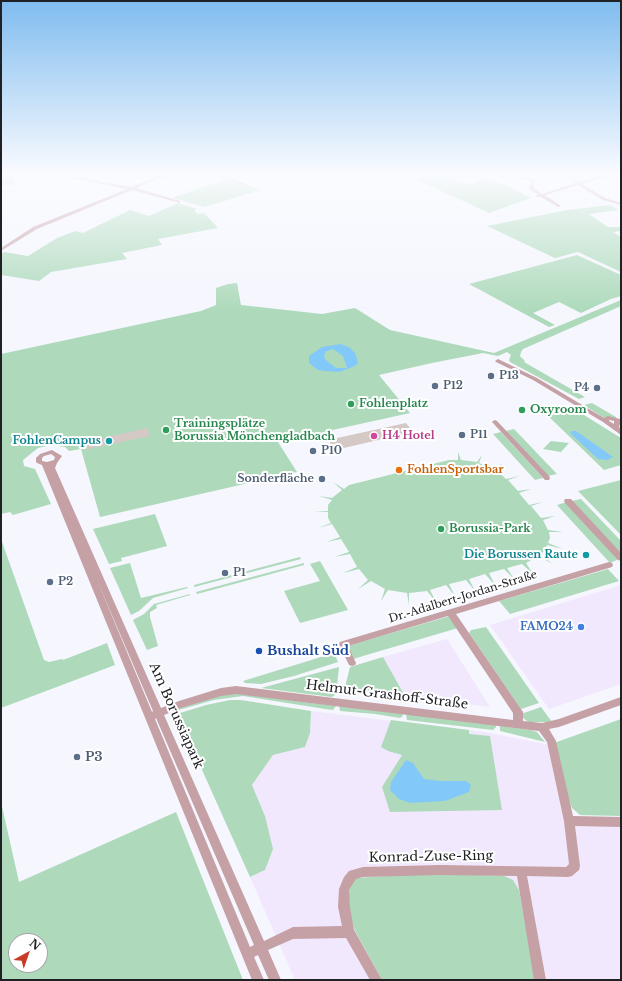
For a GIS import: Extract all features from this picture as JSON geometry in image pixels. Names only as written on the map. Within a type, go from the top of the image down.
[{"type":"street","points":[[1,250],[35,228],[55,220]]},
{"type":"street","points":[[498,361],[524,372],[605,421],[621,433]]},
{"type":"street","points":[[605,421],[608,418],[618,420],[616,427],[621,433]]},
{"type":"street","points":[[495,422],[547,478]]},
{"type":"street","name":"Am Borussiapark","points":[[258,980],[45,464],[40,462],[39,459],[48,453],[54,452],[58,455],[58,459],[54,462],[52,468],[275,980]]},
{"type":"street","points":[[45,464],[54,462]]},
{"type":"street","points":[[568,501],[621,558]]},
{"type":"street","name":"Dr.-Adalbert-Jordan-Straße","points":[[352,663],[343,644],[609,566]]},
{"type":"street","points":[[451,613],[518,712],[518,724]]},
{"type":"street","name":"Helmut-Grashoff-Straße","points":[[150,717],[159,712],[221,692],[242,690],[542,727],[621,701]]},
{"type":"street","name":"Konrad-Zuse-Ring","points":[[376,980],[349,932],[344,907],[344,889],[350,878],[358,873],[440,870],[568,872],[574,869],[576,861],[569,821],[551,741],[542,727]]},
{"type":"street","points":[[569,821],[621,822]]},
{"type":"street","points":[[521,871],[540,980]]},
{"type":"street","points":[[247,954],[292,933],[349,932]]},
{"type":"shaded area","points":[[621,585],[621,684],[549,709],[490,625]]},
{"type":"shaded area","points":[[447,639],[490,707],[405,696],[383,657]]},
{"type":"shaded area","points":[[311,711],[484,732],[545,744],[554,743],[572,818],[621,818],[621,980],[295,980],[250,877],[265,870],[265,816],[252,785],[273,755],[305,747],[310,733]]},
{"type":"green space","points":[[110,220],[210,220],[218,228],[158,239],[162,245],[122,253],[127,259],[51,272],[39,281],[1,275],[1,254],[4,252],[28,256],[57,238],[75,231],[83,233]]},
{"type":"green space","points":[[518,220],[597,220],[608,227],[621,227],[621,231],[613,232],[621,237],[621,272],[578,252],[555,258],[487,226]]},
{"type":"green space","points":[[577,255],[621,275],[621,296],[581,313],[559,302],[533,313],[555,325],[549,327],[469,284]]},
{"type":"green space","points":[[237,283],[241,305],[322,314],[355,308],[390,330],[494,353],[621,300],[621,306],[523,349],[521,352],[520,356],[525,361],[524,362],[585,397],[579,399],[510,362],[509,360],[511,355],[507,352],[498,356],[483,353],[432,363],[379,375],[410,413],[278,442],[297,472],[100,517],[81,449],[69,451],[65,447],[51,445],[38,448],[23,460],[24,466],[35,469],[51,504],[13,515],[10,512],[1,514],[1,354],[201,311],[216,305],[216,288]]},
{"type":"green space","points":[[592,403],[616,418],[604,418],[584,405]]},
{"type":"green space","points":[[571,407],[621,438],[621,465],[604,470],[545,413]]},
{"type":"green space","points":[[514,429],[557,474],[548,476],[506,431]]},
{"type":"green space","points":[[501,432],[543,478],[535,480],[493,434]]},
{"type":"green space","points":[[551,441],[569,443],[561,452],[543,449]]},
{"type":"green space","name":"Borussia-Park","points":[[458,452],[461,460],[477,462],[482,455],[479,463],[494,469],[503,463],[496,470],[506,479],[520,476],[508,480],[518,491],[531,489],[519,493],[529,505],[543,502],[531,506],[541,518],[555,516],[543,520],[548,530],[563,532],[549,532],[550,538],[548,543],[563,549],[547,545],[545,550],[540,555],[553,564],[538,556],[526,563],[533,574],[522,564],[507,568],[514,579],[504,569],[489,573],[495,585],[485,574],[469,579],[475,591],[466,580],[449,584],[455,596],[446,585],[430,590],[436,602],[427,591],[409,593],[409,605],[407,593],[388,590],[381,601],[385,589],[371,581],[358,589],[368,580],[359,569],[343,573],[357,567],[350,554],[334,557],[349,552],[341,539],[326,542],[340,537],[332,524],[318,528],[331,523],[328,518],[328,512],[314,511],[328,511],[328,505],[332,500],[319,496],[332,498],[342,490],[333,482],[344,489],[349,485],[449,460],[458,460]]},
{"type":"green space","points":[[621,480],[621,535],[578,491]]},
{"type":"green space","points":[[581,499],[621,541],[621,555],[572,501]]},
{"type":"green space","points":[[567,502],[619,559],[610,563],[557,505]]},
{"type":"green space","points":[[155,514],[167,546],[121,558],[122,561],[109,564],[93,529]]},
{"type":"green space","points":[[1,539],[44,660],[49,662],[63,660],[107,643],[115,665],[1,708]]},
{"type":"green space","points":[[300,557],[301,559],[194,587],[194,585]]},
{"type":"green space","points":[[320,561],[348,610],[300,623],[284,591],[320,581],[310,564]]},
{"type":"green space","points":[[130,563],[141,598],[188,588],[153,598],[139,611],[131,615],[110,568]]},
{"type":"green space","points":[[304,563],[304,565],[197,594],[196,592]]},
{"type":"green space","points":[[608,569],[619,581],[510,614],[499,601]]},
{"type":"green space","points":[[190,594],[156,605],[157,608],[150,612],[158,646],[147,650],[133,620],[144,614],[154,604]]},
{"type":"green space","points":[[450,616],[458,628],[353,659],[347,646]]},
{"type":"green space","points":[[486,627],[539,703],[521,709],[469,633],[471,630]]},
{"type":"green space","points":[[334,653],[338,662],[294,676],[261,684],[245,683],[243,681]]},
{"type":"green space","points":[[383,657],[405,696],[345,687],[350,667]]},
{"type":"green space","points":[[339,667],[336,694],[332,697],[261,688]]},
{"type":"green space","points":[[233,693],[336,706],[333,710],[243,696],[214,700],[175,711],[220,695]]},
{"type":"green space","points":[[230,700],[241,700],[311,711],[310,733],[305,747],[273,755],[252,785],[265,816],[273,849],[265,870],[250,877],[177,714],[206,705]]},
{"type":"green space","points":[[339,705],[402,713],[403,716],[400,718],[340,711]]},
{"type":"green space","points":[[541,707],[552,722],[528,722],[521,716],[521,714]]},
{"type":"green space","points":[[406,714],[496,725],[496,727],[493,730],[407,720]]},
{"type":"green space","points":[[621,719],[621,816],[580,815],[572,808],[568,798],[554,743]]},
{"type":"green space","points":[[391,720],[469,730],[469,734],[490,736],[502,810],[390,812],[382,787],[402,755],[388,751],[381,747]]},
{"type":"green space","points":[[500,726],[537,732],[545,742],[500,731]]},
{"type":"green space","points":[[1,802],[19,882],[176,812],[243,980],[1,980]]},
{"type":"green space","points":[[435,873],[504,876],[513,880],[519,890],[535,980],[382,980],[355,931],[351,918],[348,888],[356,878]]},
{"type":"water","points":[[341,344],[350,348],[355,353],[358,363],[355,366],[339,372],[318,370],[309,363],[309,356],[322,347]],"holes":[[[333,349],[343,356],[347,368],[336,368],[324,357],[325,352]]]},
{"type":"water","points":[[572,431],[576,431],[613,457],[607,460],[598,459],[570,433]]},
{"type":"water","points":[[406,760],[413,763],[424,779],[440,781],[466,781],[471,785],[469,792],[445,801],[410,803],[399,799],[390,790],[391,782]]},
{"type":"building","points":[[406,423],[413,432],[335,450],[328,440]]},
{"type":"building","name":"FohlenCampus","points":[[147,428],[150,436],[83,450],[81,443]]},
{"type":"place","name":"P13","points":[[491,376]]},
{"type":"place","name":"P12","points":[[435,386]]},
{"type":"place","name":"P4","points":[[597,388]]},
{"type":"place","name":"Fohlenplatz","points":[[351,404]]},
{"type":"place","name":"Oxyroom","points":[[522,410]]},
{"type":"place","name":"Trainingsplätze Borussia Mönchengladbach","points":[[166,430]]},
{"type":"place","name":"P11","points":[[462,435]]},
{"type":"place","name":"H4 Hotel","points":[[374,436]]},
{"type":"place","name":"FohlenCampus","points":[[109,441]]},
{"type":"place","name":"P10","points":[[313,451]]},
{"type":"place","name":"FohlenSportsbar","points":[[399,470]]},
{"type":"place","name":"Sonderfläche","points":[[322,479]]},
{"type":"place","name":"Borussia-Park","points":[[441,529]]},
{"type":"place","name":"Die Borussen Raute","points":[[586,555]]},
{"type":"place","name":"P1","points":[[225,573]]},
{"type":"place","name":"P2","points":[[50,582]]},
{"type":"place","name":"FAMO24","points":[[581,627]]},
{"type":"place","name":"Bushalt Süd","points":[[259,651]]},
{"type":"place","name":"P3","points":[[77,757]]}]
